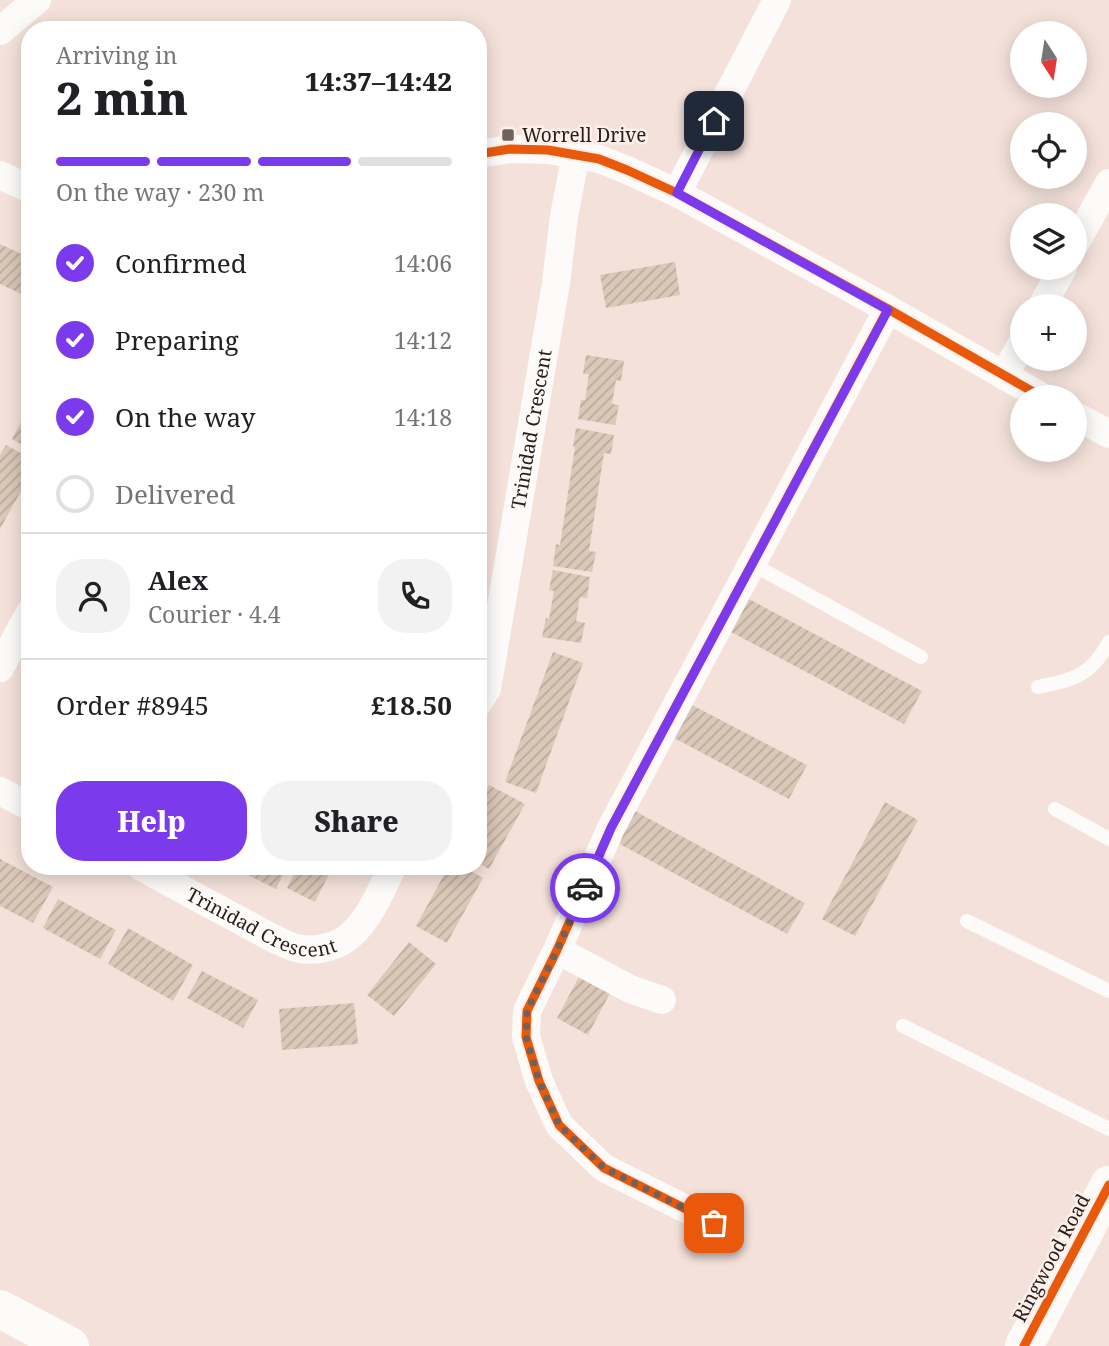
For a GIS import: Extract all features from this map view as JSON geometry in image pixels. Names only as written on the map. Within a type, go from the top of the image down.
[{"type":"main road","name":"Ringwood Road","points":[[1024,1346],[1109,1185]]},
{"type":"main road","points":[[0,1309],[69,1346]]},
{"type":"street","points":[[0,31],[37,0]]},
{"type":"street","points":[[677,193],[777,0]]},
{"type":"street","points":[[487,153],[510,149],[548,150],[598,159],[618,166],[677,193],[1020,385]]},
{"type":"street","name":"Trinidad Crescent","points":[[487,659],[576,154]]},
{"type":"street","points":[[0,174],[21,184]]},
{"type":"street","points":[[1087,223],[1109,183]]},
{"type":"street","points":[[714,1223],[604,1168],[559,1125],[539,1081],[526,1037],[527,1011],[611,828],[888,310]]},
{"type":"street","points":[[1004,376],[1010,365]]},
{"type":"street","points":[[1087,422],[1109,433]]},
{"type":"street","points":[[0,668],[21,629]]},
{"type":"street","points":[[0,791],[21,802]]},
{"type":"street","name":"Trinidad Crescent","points":[[157,875],[264,933],[299,949],[313,949],[341,942],[352,934],[370,912],[388,875]]},
{"type":"street","points":[[557,950],[630,989],[662,1000]]},
{"type":"lane","points":[[752,564],[921,657]]},
{"type":"lane","points":[[1038,687],[1071,680],[1090,669],[1109,642]]},
{"type":"lane","points":[[1055,809],[1109,839]]},
{"type":"lane","points":[[967,921],[1109,991]]},
{"type":"lane","points":[[903,1026],[1109,1129]]},
{"type":"building","points":[[0,244],[21,254],[21,294],[0,284]]},
{"type":"building","points":[[675,262],[680,295],[606,308],[600,275]]},
{"type":"building","points":[[586,355],[624,361],[621,381],[616,380],[612,404],[619,405],[615,425],[578,419],[581,400],[585,400],[589,374],[583,374]]},
{"type":"building","points":[[21,422],[21,444],[12,439]]},
{"type":"building","points":[[576,428],[614,435],[611,454],[604,453],[589,551],[596,552],[592,572],[553,566],[556,544],[560,545]]},
{"type":"building","points":[[6,445],[21,453],[21,491],[0,529],[0,455]]},
{"type":"building","points":[[553,570],[590,577],[587,598],[580,597],[576,621],[585,623],[581,643],[542,637],[546,618],[549,619],[554,591],[549,590]]},
{"type":"building","points":[[749,599],[922,691],[904,724],[731,632]]},
{"type":"building","points":[[553,652],[583,663],[536,793],[505,782]]},
{"type":"building","points":[[692,705],[807,765],[789,799],[674,738]]},
{"type":"building","points":[[489,785],[525,804],[489,869],[487,868]]},
{"type":"building","points":[[885,802],[918,820],[855,936],[822,919]]},
{"type":"building","points":[[633,810],[805,903],[787,934],[616,842]]},
{"type":"building","points":[[0,859],[21,870],[21,875],[30,875],[53,887],[33,923],[0,906]]},
{"type":"building","points":[[248,875],[283,875],[276,889]]},
{"type":"building","points":[[294,875],[328,875],[315,902],[287,888]]},
{"type":"building","points":[[444,875],[478,875],[483,878],[447,943],[416,926]]},
{"type":"building","points":[[58,899],[116,930],[100,959],[43,928]]},
{"type":"building","points":[[128,928],[193,965],[173,1001],[108,964]]},
{"type":"building","points":[[409,942],[436,964],[394,1016],[367,995]]},
{"type":"building","points":[[202,971],[258,1000],[243,1028],[187,998]]},
{"type":"building","points":[[579,977],[610,993],[588,1035],[557,1018]]},
{"type":"building","points":[[354,1003],[358,1044],[282,1050],[279,1009]]},
{"type":"cycle path","points":[[487,153],[510,149],[548,150],[599,159],[627,170],[677,193],[1021,385]]},
{"type":"cycle path","points":[[714,1223],[604,1168],[559,1125],[539,1081],[526,1037],[527,1011],[611,828],[888,309]]},
{"type":"cycle path","points":[[1024,1346],[1109,1185]]},
{"type":"way so far","points":[[585,888],[527,1011],[526,1037],[539,1081],[559,1125],[604,1168],[714,1223]]},
{"type":"place","name":"Worrell Drive","points":[[508,135]]},
{"type":"route","points":[[585,888],[611,828],[888,310],[677,193],[714,121]]}]
